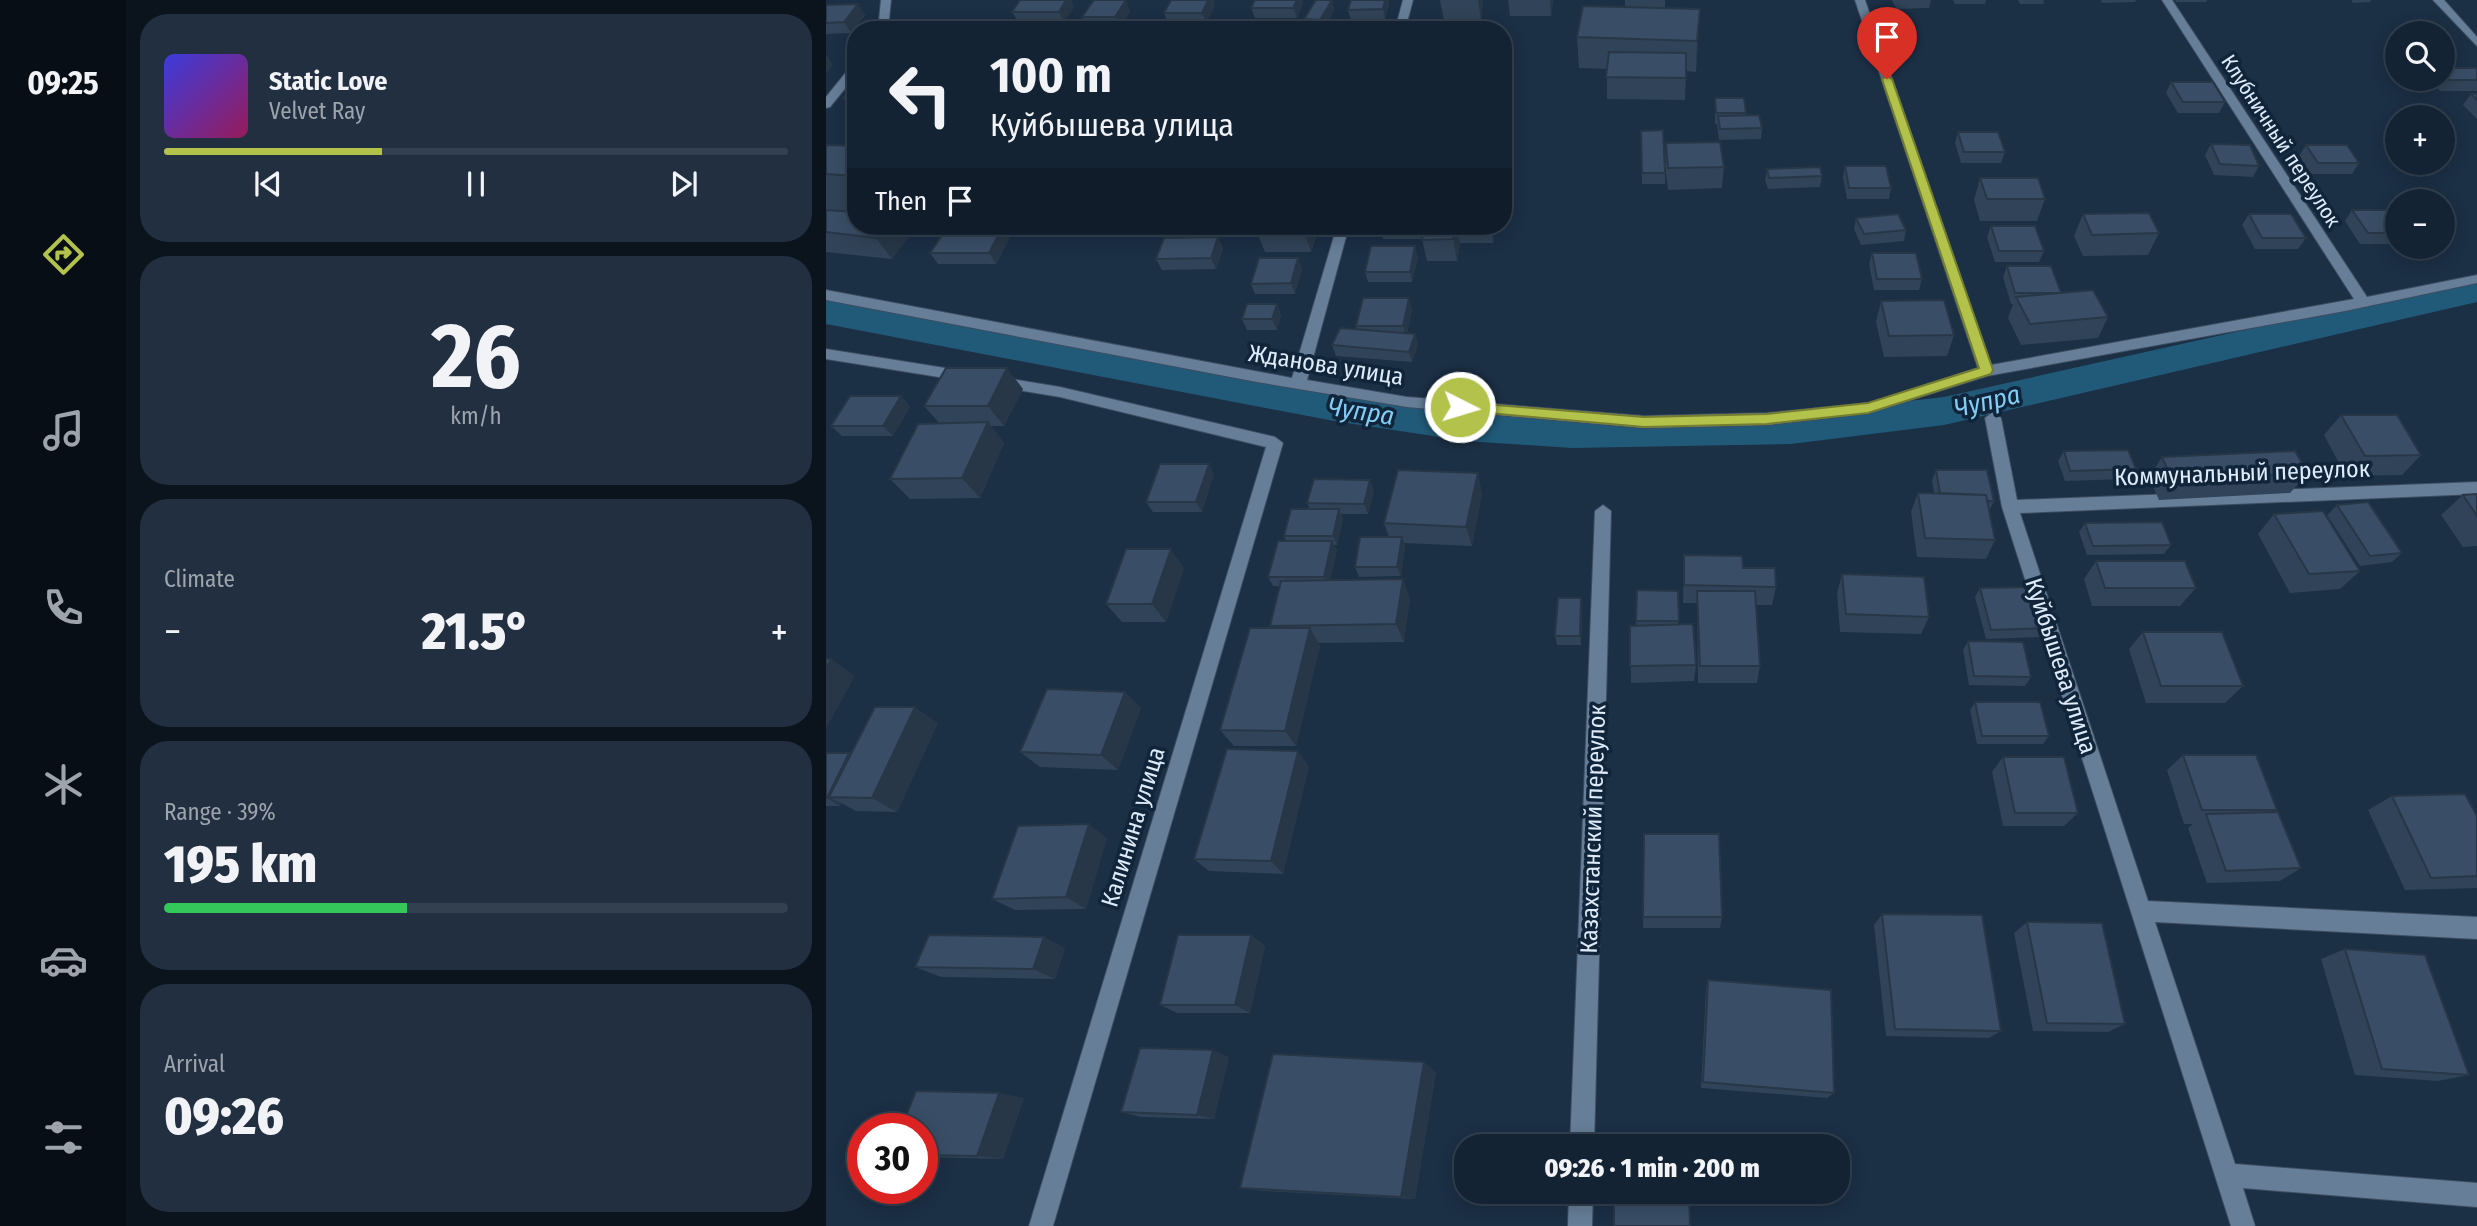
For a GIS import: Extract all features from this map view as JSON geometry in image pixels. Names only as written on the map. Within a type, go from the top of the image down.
[{"type":"street","points":[[884,21],[886,0]]},
{"type":"street","points":[[1402,21],[1408,0]]},
{"type":"street","points":[[1860,0],[1986,370]]},
{"type":"street","name":"Клубничный переулок","points":[[2167,0],[2364,303]]},
{"type":"street","points":[[2438,0],[2477,43]]},
{"type":"street","points":[[826,105],[847,78]]},
{"type":"street","points":[[1298,384],[1340,235]]},
{"type":"street","name":"Жданова улица","points":[[826,295],[1407,402],[1644,422],[1767,419],[1868,408],[1986,370],[2364,303],[2477,279]]},
{"type":"street","name":"Калинина улица","points":[[826,354],[1060,392],[1275,443],[1041,1226]]},
{"type":"street","name":"Куйбышева улица","points":[[1993,418],[2010,507],[2243,1226]]},
{"type":"street","name":"Коммунальный переулок","points":[[2010,507],[2477,488]]},
{"type":"street","name":"Казахстанский переулок","points":[[1582,1134],[1603,511]]},
{"type":"street","points":[[2141,911],[2477,928]]},
{"type":"street","points":[[2227,1175],[2477,1195]]},
{"type":"street","points":[[1580,1226],[1581,1204]]},
{"type":"building","points":[[1020,0],[1066,0],[1059,12],[1012,12]]},
{"type":"building","points":[[1094,0],[1126,0],[1115,17],[1082,17]]},
{"type":"building","points":[[1171,0],[1208,0],[1202,13],[1164,13]]},
{"type":"building","points":[[1255,0],[1297,0],[1293,8],[1251,8]]},
{"type":"building","points":[[1316,0],[1332,0],[1320,20],[1304,19]]},
{"type":"building","points":[[1351,0],[1385,0],[1383,9],[1348,10]]},
{"type":"building","points":[[858,4],[844,22],[826,23],[826,5]]},
{"type":"building","points":[[1583,6],[1700,9],[1697,41],[1577,37]]},
{"type":"building","points":[[1609,52],[1686,53],[1686,78],[1606,77]]},
{"type":"building","points":[[2455,68],[2477,68],[2477,80],[2455,80]]},
{"type":"building","points":[[2171,82],[2213,82],[2225,102],[2183,102]]},
{"type":"building","points":[[1715,98],[1744,98],[1746,113],[1716,113]]},
{"type":"building","points":[[1759,115],[1762,128],[1720,129],[1718,116]]},
{"type":"building","points":[[1663,130],[1665,173],[1642,173],[1641,131]]},
{"type":"building","points":[[1958,132],[1998,132],[2005,152],[1964,152]]},
{"type":"building","points":[[1720,142],[1724,167],[1668,168],[1666,143]]},
{"type":"building","points":[[2211,144],[2250,145],[2259,166],[2220,164]]},
{"type":"building","points":[[826,145],[847,146],[847,175],[826,174]]},
{"type":"building","points":[[2306,145],[2347,145],[2359,163],[2318,163]]},
{"type":"building","points":[[1845,166],[1886,166],[1891,188],[1849,188]]},
{"type":"building","points":[[1820,167],[1822,176],[1769,178],[1767,169]]},
{"type":"building","points":[[1980,178],[2038,178],[2045,199],[1987,199]]},
{"type":"building","points":[[826,210],[847,211],[847,235],[826,232]]},
{"type":"building","points":[[2352,210],[2385,210],[2385,233],[2368,233]]},
{"type":"building","points":[[2149,213],[2159,233],[2092,235],[2083,214]]},
{"type":"building","points":[[1898,214],[1906,230],[1864,234],[1856,218]]},
{"type":"building","points":[[2249,214],[2291,214],[2306,238],[2262,238]]},
{"type":"building","points":[[1991,226],[2035,226],[2044,251],[1999,251]]},
{"type":"building","points":[[851,235],[878,235],[876,238]]},
{"type":"building","points":[[942,235],[998,235],[989,253],[930,253]]},
{"type":"building","points":[[1423,235],[1454,235],[1453,239],[1422,240]]},
{"type":"building","points":[[1218,237],[1211,258],[1156,259],[1164,238]]},
{"type":"building","points":[[1371,246],[1415,246],[1410,272],[1365,272]]},
{"type":"building","points":[[1872,253],[1916,253],[1922,279],[1877,279]]},
{"type":"building","points":[[1259,258],[1298,258],[1291,283],[1251,284]]},
{"type":"building","points":[[2007,266],[2051,266],[2061,293],[2015,293]]},
{"type":"building","points":[[2093,290],[2108,317],[2030,324],[2016,297]]},
{"type":"building","points":[[1363,298],[1409,298],[1403,326],[1356,326]]},
{"type":"building","points":[[1944,300],[1954,335],[1889,336],[1881,301]]},
{"type":"building","points":[[1247,304],[1277,304],[1272,319],[1242,319]]},
{"type":"building","points":[[1340,328],[1415,334],[1409,352],[1332,345]]},
{"type":"building","points":[[946,368],[1007,368],[988,406],[924,406]]},
{"type":"building","points":[[850,396],[901,396],[883,426],[831,426]]},
{"type":"building","points":[[2341,415],[2397,415],[2421,455],[2365,456]]},
{"type":"building","points":[[988,422],[962,478],[890,479],[918,424]]},
{"type":"building","points":[[2128,450],[2136,469],[2070,471],[2064,451]]},
{"type":"building","points":[[2295,451],[2308,473],[2172,480],[2162,457]]},
{"type":"building","points":[[1160,464],[1209,464],[1196,502],[1146,502]]},
{"type":"building","points":[[1398,470],[1478,473],[1466,527],[1384,523]]},
{"type":"building","points":[[1936,470],[1987,470],[1994,501],[1987,501],[1986,495],[1940,493]]},
{"type":"building","points":[[1314,479],[1370,480],[1364,504],[1307,503]]},
{"type":"building","points":[[1918,493],[1986,495],[1995,540],[1925,538]]},
{"type":"building","points":[[2477,494],[2477,516],[2463,495]]},
{"type":"building","points":[[2368,502],[2402,553],[2370,556],[2337,505]]},
{"type":"building","points":[[1291,509],[1339,509],[1333,536],[1284,536]]},
{"type":"building","points":[[2323,511],[2360,571],[2309,574],[2274,514]]},
{"type":"building","points":[[2162,522],[2171,545],[2093,546],[2085,523]]},
{"type":"building","points":[[1360,537],[1402,537],[1397,567],[1355,567]]},
{"type":"building","points":[[1278,541],[1332,541],[1324,577],[1268,577]]},
{"type":"building","points":[[1126,549],[1171,549],[1152,604],[1106,604]]},
{"type":"building","points":[[1684,555],[1742,556],[1743,568],[1775,568],[1776,587],[1684,585]]},
{"type":"building","points":[[2096,561],[2185,561],[2196,588],[2105,588]]},
{"type":"building","points":[[1842,574],[1924,577],[1929,617],[1846,614]]},
{"type":"building","points":[[1403,579],[1396,624],[1270,626],[1281,581]]},
{"type":"building","points":[[2032,587],[2044,628],[1991,630],[1980,588]]},
{"type":"building","points":[[1637,590],[1678,591],[1679,621],[1636,621]]},
{"type":"building","points":[[1697,591],[1755,591],[1760,666],[1700,666]]},
{"type":"building","points":[[1558,598],[1581,598],[1580,636],[1555,636]]},
{"type":"building","points":[[1693,624],[1696,665],[1630,666],[1630,626]]},
{"type":"building","points":[[1250,628],[1310,628],[1285,731],[1220,730]]},
{"type":"building","points":[[2143,632],[2222,632],[2243,686],[2161,686]]},
{"type":"building","points":[[1968,641],[2023,642],[2031,677],[1974,676]]},
{"type":"building","points":[[1047,689],[1125,692],[1101,755],[1020,752]]},
{"type":"building","points":[[1975,702],[2040,702],[2049,736],[1982,736]]},
{"type":"building","points":[[875,707],[915,707],[872,798],[829,797]]},
{"type":"building","points":[[1227,749],[1298,751],[1271,861],[1194,859]]},
{"type":"building","points":[[826,753],[849,753],[827,798],[826,798]]},
{"type":"building","points":[[2183,755],[2256,755],[2277,810],[2202,810]]},
{"type":"building","points":[[2003,757],[2064,757],[2078,813],[2015,813]]},
{"type":"building","points":[[2465,794],[2477,816],[2477,876],[2431,878],[2392,796]]},
{"type":"building","points":[[2278,812],[2301,868],[2226,871],[2206,814]]},
{"type":"building","points":[[1089,824],[1066,897],[992,899],[1018,826]]},
{"type":"building","points":[[1644,834],[1719,834],[1722,917],[1643,917]]},
{"type":"building","points":[[1882,914],[1982,915],[2001,1031],[1895,1029]]},
{"type":"building","points":[[2027,922],[2102,923],[2125,1024],[2047,1023]]},
{"type":"building","points":[[929,935],[1044,937],[1033,969],[915,967]]},
{"type":"building","points":[[1178,935],[1251,935],[1235,1005],[1160,1005]]},
{"type":"building","points":[[2345,949],[2425,955],[2469,1075],[2382,1069]]},
{"type":"building","points":[[1708,980],[1831,990],[1834,1093],[1703,1082]]},
{"type":"building","points":[[1140,1048],[1213,1050],[1197,1115],[1121,1112]]},
{"type":"building","points":[[1273,1054],[1424,1062],[1401,1197],[1240,1188]]},
{"type":"building","points":[[916,1091],[999,1093],[977,1156],[938,1155],[938,1113],[907,1113]]},
{"type":"building","points":[[1614,1204],[1689,1204],[1690,1226],[1614,1226]]},
{"type":"waterway","name":"Чупра","points":[[826,312],[1334,407],[1466,426],[1572,433],[1791,429],[1944,411],[2477,290]]},
{"type":"route","points":[[1460,407],[1644,422],[1767,419],[1868,408],[1986,370],[1887,79]]}]
